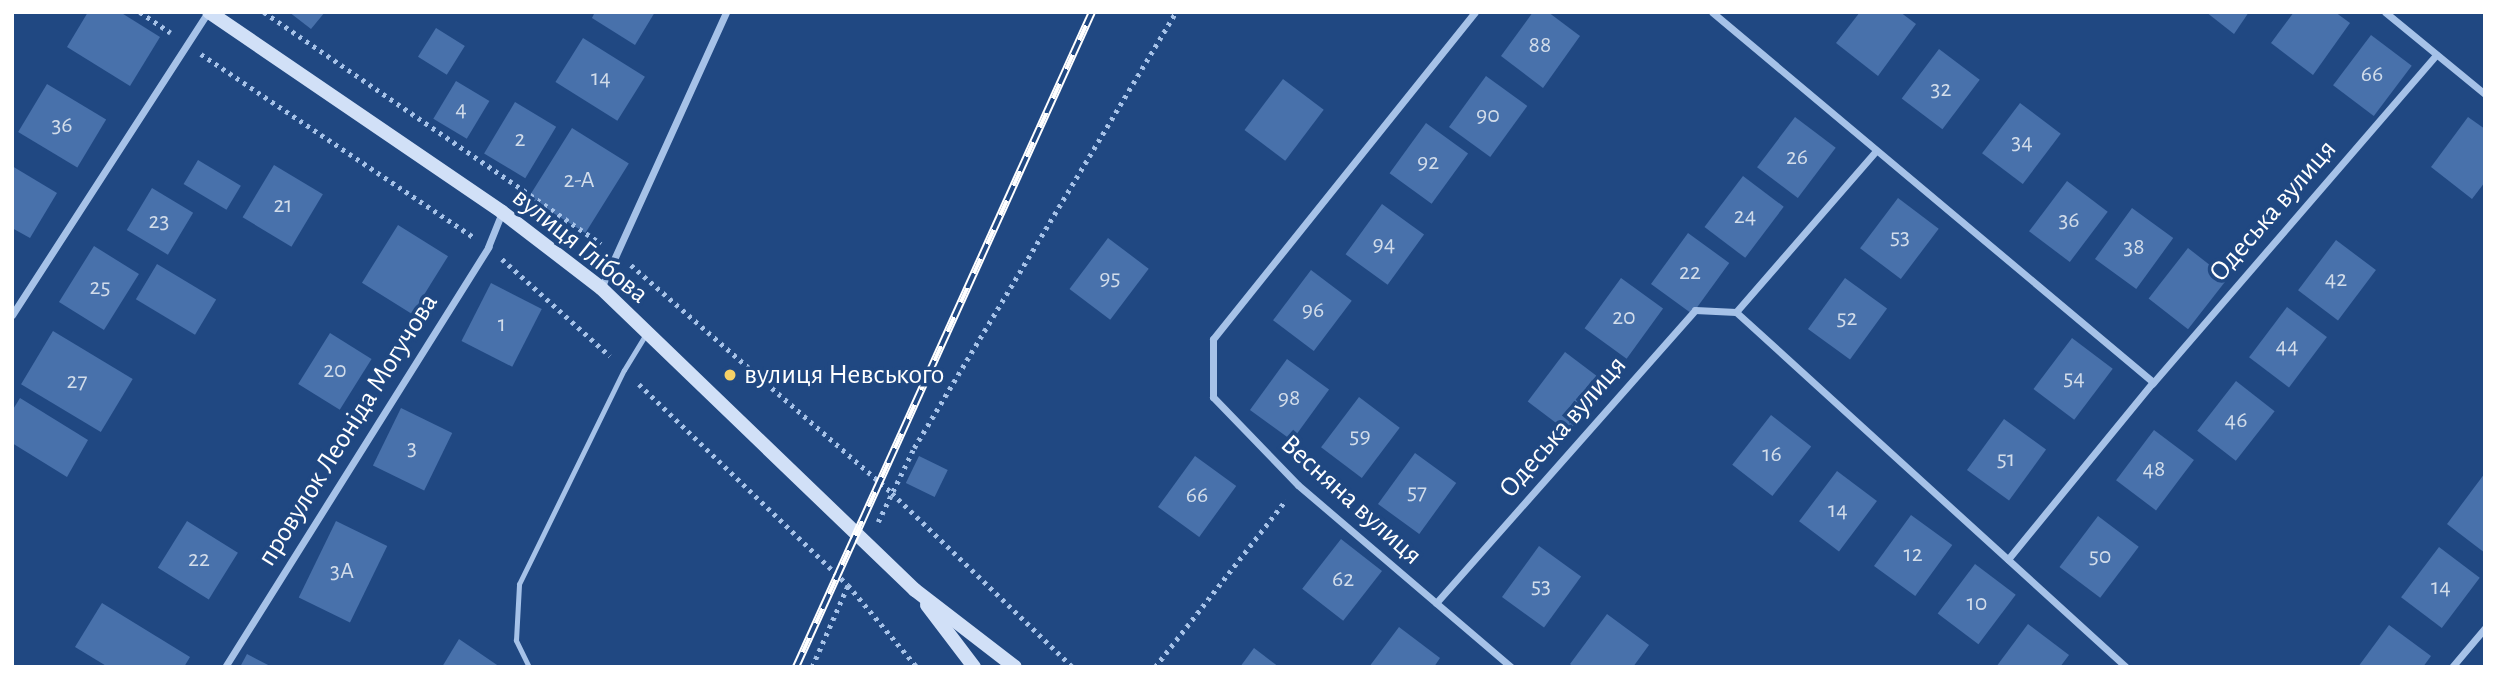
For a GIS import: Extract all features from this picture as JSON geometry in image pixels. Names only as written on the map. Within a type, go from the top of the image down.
[{"type":"main road","name":"вулиця Глібова","points":[[208,12],[502,212],[601,288],[915,590]]},
{"type":"main road","points":[[915,590],[974,667]]},
{"type":"main road","points":[[915,590],[1015,667]]},
{"type":"street","points":[[12,315],[208,12]]},
{"type":"street","points":[[601,288],[726,12]]},
{"type":"street","name":"Весняна вулиця","points":[[1475,12],[1213,338],[1213,397],[1298,485],[1511,667]]},
{"type":"street","points":[[1712,12],[1875,152],[2153,382],[2142,395]]},
{"type":"street","points":[[2385,12],[2485,94]]},
{"type":"street","name":"Одеська вулиця","points":[[2008,559],[2142,395],[2436,55]]},
{"type":"street","points":[[1875,152],[1736,312],[2126,667]]},
{"type":"street","name":"провулок Леоніда Могучова","points":[[225,667],[488,247],[502,212]]},
{"type":"street","name":"Одеська вулиця","points":[[1436,603],[1695,310],[1736,312]]},
{"type":"street","points":[[2452,667],[2485,628]]},
{"type":"lane","points":[[529,667],[516,640],[519,584],[624,370],[646,334]]},
{"type":"path","points":[[140,12],[488,247],[624,370],[848,585],[917,667]]},
{"type":"path","points":[[264,12],[617,255],[892,493],[1073,667]]},
{"type":"path","points":[[867,543],[914,448],[1176,12]]},
{"type":"path","points":[[1155,667],[1298,485]]},
{"type":"path","points":[[812,667],[848,585]]},
{"type":"building","points":[[88,12],[120,12],[160,37],[130,86],[67,47]]},
{"type":"building","points":[[289,12],[325,12],[311,29]]},
{"type":"building","points":[[595,12],[655,12],[635,45],[592,18]]},
{"type":"building","points":[[1533,12],[1548,12],[1580,36],[1543,88],[1501,56]]},
{"type":"building","points":[[1860,12],[1900,12],[1916,24],[1878,76],[1836,43]]},
{"type":"building","points":[[2206,12],[2249,12],[2234,34]]},
{"type":"building","points":[[2294,12],[2335,12],[2350,23],[2313,75],[2271,43]]},
{"type":"building","points":[[436,28],[465,46],[447,75],[418,57]]},
{"type":"building","points":[[2371,35],[2412,66],[2374,116],[2333,85]]},
{"type":"building","points":[[583,38],[645,77],[617,121],[555,82]]},
{"type":"building","points":[[1939,49],[1980,80],[1942,129],[1902,99]]},
{"type":"building","points":[[1486,76],[1527,106],[1490,157],[1449,127]]},
{"type":"building","points":[[1283,79],[1324,110],[1285,161],[1244,130]]},
{"type":"building","points":[[456,81],[489,101],[467,139],[433,119]]},
{"type":"building","points":[[47,84],[106,120],[77,168],[18,132]]},
{"type":"building","points":[[515,102],[556,127],[525,178],[484,153]]},
{"type":"building","points":[[2020,103],[2061,134],[2023,184],[1982,153]]},
{"type":"building","points":[[1795,117],[1836,148],[1798,198],[1757,167]]},
{"type":"building","points":[[2468,117],[2485,129],[2485,182],[2472,199],[2431,167]]},
{"type":"building","points":[[1426,123],[1468,154],[1432,204],[1390,173]]},
{"type":"building","points":[[572,128],[629,164],[585,233],[529,198]]},
{"type":"building","points":[[198,160],[241,186],[226,210],[184,184]]},
{"type":"building","points":[[274,165],[323,194],[291,247],[243,217]]},
{"type":"building","points":[[12,166],[57,193],[30,238],[12,228]]},
{"type":"building","points":[[1743,176],[1784,207],[1745,258],[1704,227]]},
{"type":"building","points":[[2067,181],[2108,212],[2070,262],[2029,231]]},
{"type":"building","points":[[152,188],[193,213],[168,255],[127,230]]},
{"type":"building","points":[[1898,198],[1939,229],[1901,279],[1860,248]]},
{"type":"building","points":[[1382,204],[1424,235],[1388,285],[1346,254]]},
{"type":"building","points":[[2132,208],[2173,238],[2136,289],[2095,259]]},
{"type":"building","points":[[398,225],[448,256],[412,314],[362,283]]},
{"type":"building","points":[[1688,233],[1729,263],[1692,314],[1651,284]]},
{"type":"building","points":[[1108,238],[1149,269],[1110,320],[1069,289]]},
{"type":"building","points":[[2336,240],[2376,270],[2338,320],[2298,290]]},
{"type":"building","points":[[94,246],[139,274],[104,330],[59,302]]},
{"type":"building","points":[[2188,248],[2227,279],[2188,329],[2149,298]]},
{"type":"building","points":[[157,264],[216,300],[195,335],[136,299]]},
{"type":"building","points":[[1311,270],[1352,301],[1314,351],[1273,320]]},
{"type":"building","points":[[1621,278],[1663,309],[1627,359],[1585,328]]},
{"type":"building","points":[[1845,278],[1887,309],[1850,360],[1808,329]]},
{"type":"building","points":[[491,283],[542,309],[512,367],[461,341]]},
{"type":"building","points":[[2287,307],[2327,337],[2289,387],[2249,357]]},
{"type":"building","points":[[53,331],[133,379],[101,432],[21,384]]},
{"type":"building","points":[[330,333],[372,359],[340,410],[298,384]]},
{"type":"building","points":[[2072,338],[2113,369],[2074,420],[2033,389]]},
{"type":"building","points":[[1565,352],[1606,383],[1568,432],[1528,402]]},
{"type":"building","points":[[1287,359],[1329,390],[1292,441],[1250,410]]},
{"type":"building","points":[[2236,381],[2275,411],[2236,461],[2197,431]]},
{"type":"building","points":[[1359,397],[1400,428],[1362,478],[1321,447]]},
{"type":"building","points":[[20,398],[88,440],[67,477],[12,443],[12,411]]},
{"type":"building","points":[[401,408],[452,433],[424,491],[373,466]]},
{"type":"building","points":[[1771,415],[1811,446],[1772,496],[1732,465]]},
{"type":"building","points":[[2004,419],[2046,450],[2009,501],[1967,470]]},
{"type":"building","points":[[2154,430],[2194,460],[2156,510],[2116,480]]},
{"type":"building","points":[[1415,453],[1456,483],[1419,534],[1378,504]]},
{"type":"building","points":[[919,456],[948,470],[935,497],[906,483]]},
{"type":"building","points":[[1195,456],[1236,486],[1199,537],[1158,507]]},
{"type":"building","points":[[1837,471],[1877,501],[1839,551],[1799,521]]},
{"type":"building","points":[[2485,473],[2485,553],[2447,524]]},
{"type":"building","points":[[1911,515],[1952,545],[1915,596],[1874,566]]},
{"type":"building","points":[[2098,516],[2139,547],[2100,598],[2059,567]]},
{"type":"building","points":[[187,521],[238,553],[209,599],[158,568]]},
{"type":"building","points":[[336,521],[387,546],[350,622],[299,597]]},
{"type":"building","points":[[1341,539],[1382,571],[1343,621],[1302,589]]},
{"type":"building","points":[[1539,546],[1581,577],[1544,628],[1502,597]]},
{"type":"building","points":[[2439,547],[2480,578],[2442,628],[2401,597]]},
{"type":"building","points":[[1975,564],[2016,595],[1978,644],[1938,614]]},
{"type":"building","points":[[102,603],[190,657],[184,667],[108,667],[75,647]]},
{"type":"building","points":[[1607,614],[1649,645],[1633,667],[1573,667],[1570,664]]},
{"type":"building","points":[[2028,624],[2069,655],[2060,667],[1996,667]]},
{"type":"building","points":[[2389,625],[2431,656],[2423,667],[2358,667]]},
{"type":"building","points":[[1399,627],[1440,658],[1434,667],[1369,667]]},
{"type":"building","points":[[459,639],[500,667],[442,667]]},
{"type":"building","points":[[1254,648],[1279,667],[1240,667]]},
{"type":"building","points":[[247,654],[272,667],[240,667]]},
{"type":"railway","points":[[796,667],[1092,12]]},
{"type":"place","name":"вулиця Невського","points":[[730,375]]}]
